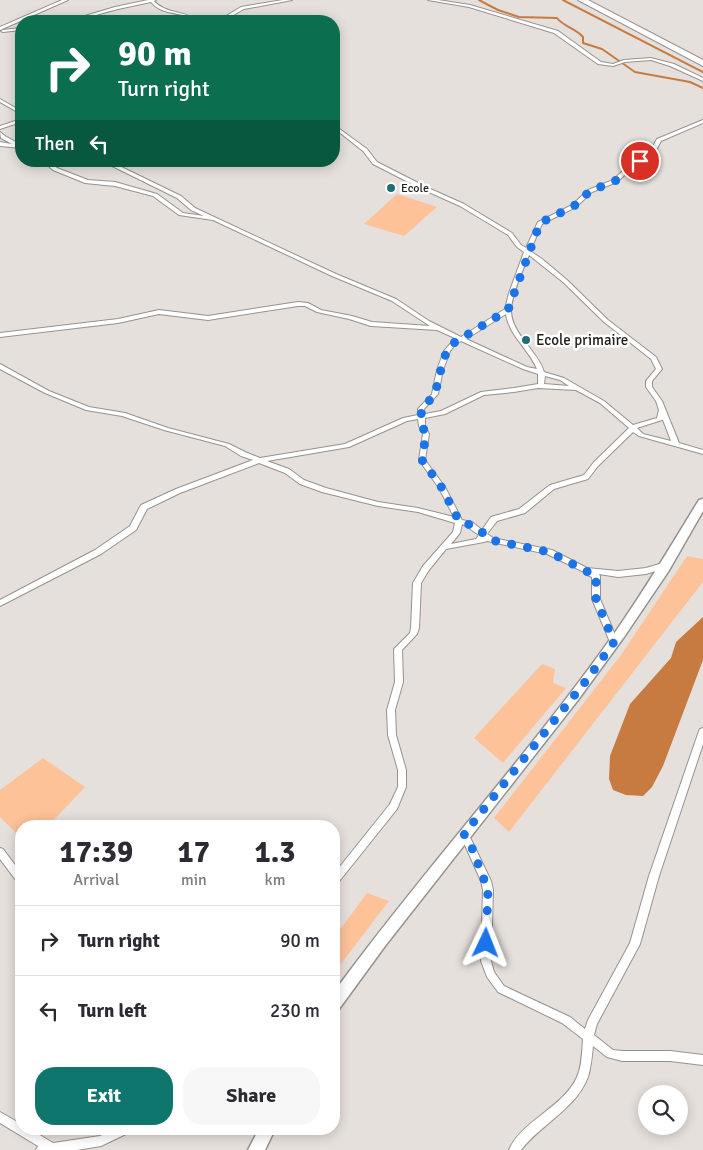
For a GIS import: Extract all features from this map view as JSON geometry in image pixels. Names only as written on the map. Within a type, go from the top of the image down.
[{"type":"highway","points":[[582,0],[703,63]]},
{"type":"highway","points":[[598,0],[703,53]]},
{"type":"main road","points":[[340,995],[361,965],[584,684],[668,564],[703,502]]},
{"type":"main road","points":[[256,1150],[263,1135]]},
{"type":"street","points":[[33,15],[66,0]]},
{"type":"street","points":[[231,15],[243,8],[290,0]]},
{"type":"street","points":[[430,0],[470,6],[556,32],[600,63],[613,65],[624,61],[651,59],[672,65],[703,80]]},
{"type":"street","points":[[92,15],[153,1],[158,8],[183,15]]},
{"type":"street","points":[[0,30],[15,23]]},
{"type":"street","points":[[0,30],[15,29]]},
{"type":"street","points":[[0,100],[15,109]]},
{"type":"street","points":[[0,128],[15,122]]},
{"type":"street","points":[[539,386],[542,382],[540,366],[522,346],[508,310],[528,251],[540,223],[574,206],[590,191],[615,181],[630,167],[652,153],[659,140],[703,122]]},
{"type":"street","points":[[340,131],[365,150],[375,163],[489,220],[515,238],[519,246],[565,281],[606,321],[654,358],[658,369],[648,381],[649,386],[662,410],[676,445]]},
{"type":"street","points":[[0,133],[2,137],[15,144]]},
{"type":"street","points":[[0,144],[15,146]]},
{"type":"street","points":[[52,167],[87,182],[115,184],[155,195],[175,210],[187,216],[218,220]]},
{"type":"street","points":[[117,167],[152,183],[163,191],[179,197],[193,209],[334,275],[394,300],[461,339],[525,368],[553,374],[602,402],[633,428],[650,439],[703,452]]},
{"type":"street","points":[[0,335],[118,321],[159,312],[208,318],[298,304],[306,304],[319,311],[350,317],[371,324],[440,328]]},
{"type":"street","points":[[340,874],[394,806],[402,787],[402,770],[392,735],[392,710],[399,682],[398,649],[413,634],[415,628],[418,583],[426,568],[446,547],[456,533],[459,521],[442,488],[422,460],[426,434],[422,426],[421,410],[435,394],[447,351],[461,339],[508,310]]},
{"type":"street","points":[[0,366],[47,392],[82,407],[123,414],[166,429],[227,445],[287,471],[302,482],[324,490],[378,504],[418,510],[459,521],[469,524],[481,537],[549,552],[596,576],[596,599],[614,642]]},
{"type":"street","points":[[0,603],[98,552],[133,528],[141,511],[151,503],[260,460],[347,446],[405,419],[443,413],[483,393],[539,386],[579,388]]},
{"type":"street","points":[[446,547],[481,537],[494,519],[522,511],[552,487],[586,477],[596,464],[633,428],[660,419],[662,410]]},
{"type":"street","points":[[586,570],[602,573],[626,573],[646,571],[668,564]]},
{"type":"street","points":[[514,1150],[521,1139],[567,1100],[583,1077],[587,1037],[592,1023],[635,944],[654,876],[703,731]]},
{"type":"street","points":[[464,834],[488,890],[486,961],[490,974],[501,989],[566,1020],[611,1054],[622,1056],[670,1056],[703,1060]]},
{"type":"street","points":[[0,852],[15,872]]},
{"type":"street","points":[[0,1117],[15,1128]]},
{"type":"street","points":[[25,1135],[45,1149],[101,1141],[112,1135]]},
{"type":"shaded area","points":[[397,194],[437,207],[404,236],[364,224]]},
{"type":"shaded area","points":[[687,556],[703,559],[703,582],[509,832],[494,818],[621,655]]},
{"type":"shaded area","points":[[703,617],[703,660],[663,766],[652,787],[643,796],[626,795],[613,790],[609,779],[610,756],[630,704],[671,658],[676,642]]},
{"type":"shaded area","points":[[542,664],[555,669],[553,683],[566,688],[503,763],[474,738]]},
{"type":"shaded area","points":[[43,758],[85,787],[54,820],[15,820],[15,832],[0,817],[0,790]]},
{"type":"shaded area","points":[[367,893],[389,901],[340,965],[340,930]]},
{"type":"waterway","points":[[479,0],[498,10],[519,17],[557,18],[580,34],[583,37],[583,43],[602,49],[635,72],[690,82],[703,88]]},
{"type":"waterway","points":[[563,0],[703,72]]},
{"type":"place","name":"Ecole","points":[[391,188]]},
{"type":"place","name":"Ecole primaire","points":[[526,340]]},
{"type":"route","points":[[486,943],[488,890],[472,848],[464,834],[589,677],[614,642],[609,625],[596,599],[596,576],[549,552],[533,547],[491,540],[476,527],[459,521],[442,488],[422,460],[426,434],[422,426],[421,410],[435,394],[440,370],[447,351],[452,344],[508,310],[512,292],[540,223],[574,206],[579,198],[590,191],[615,181],[630,167],[640,161]]}]
